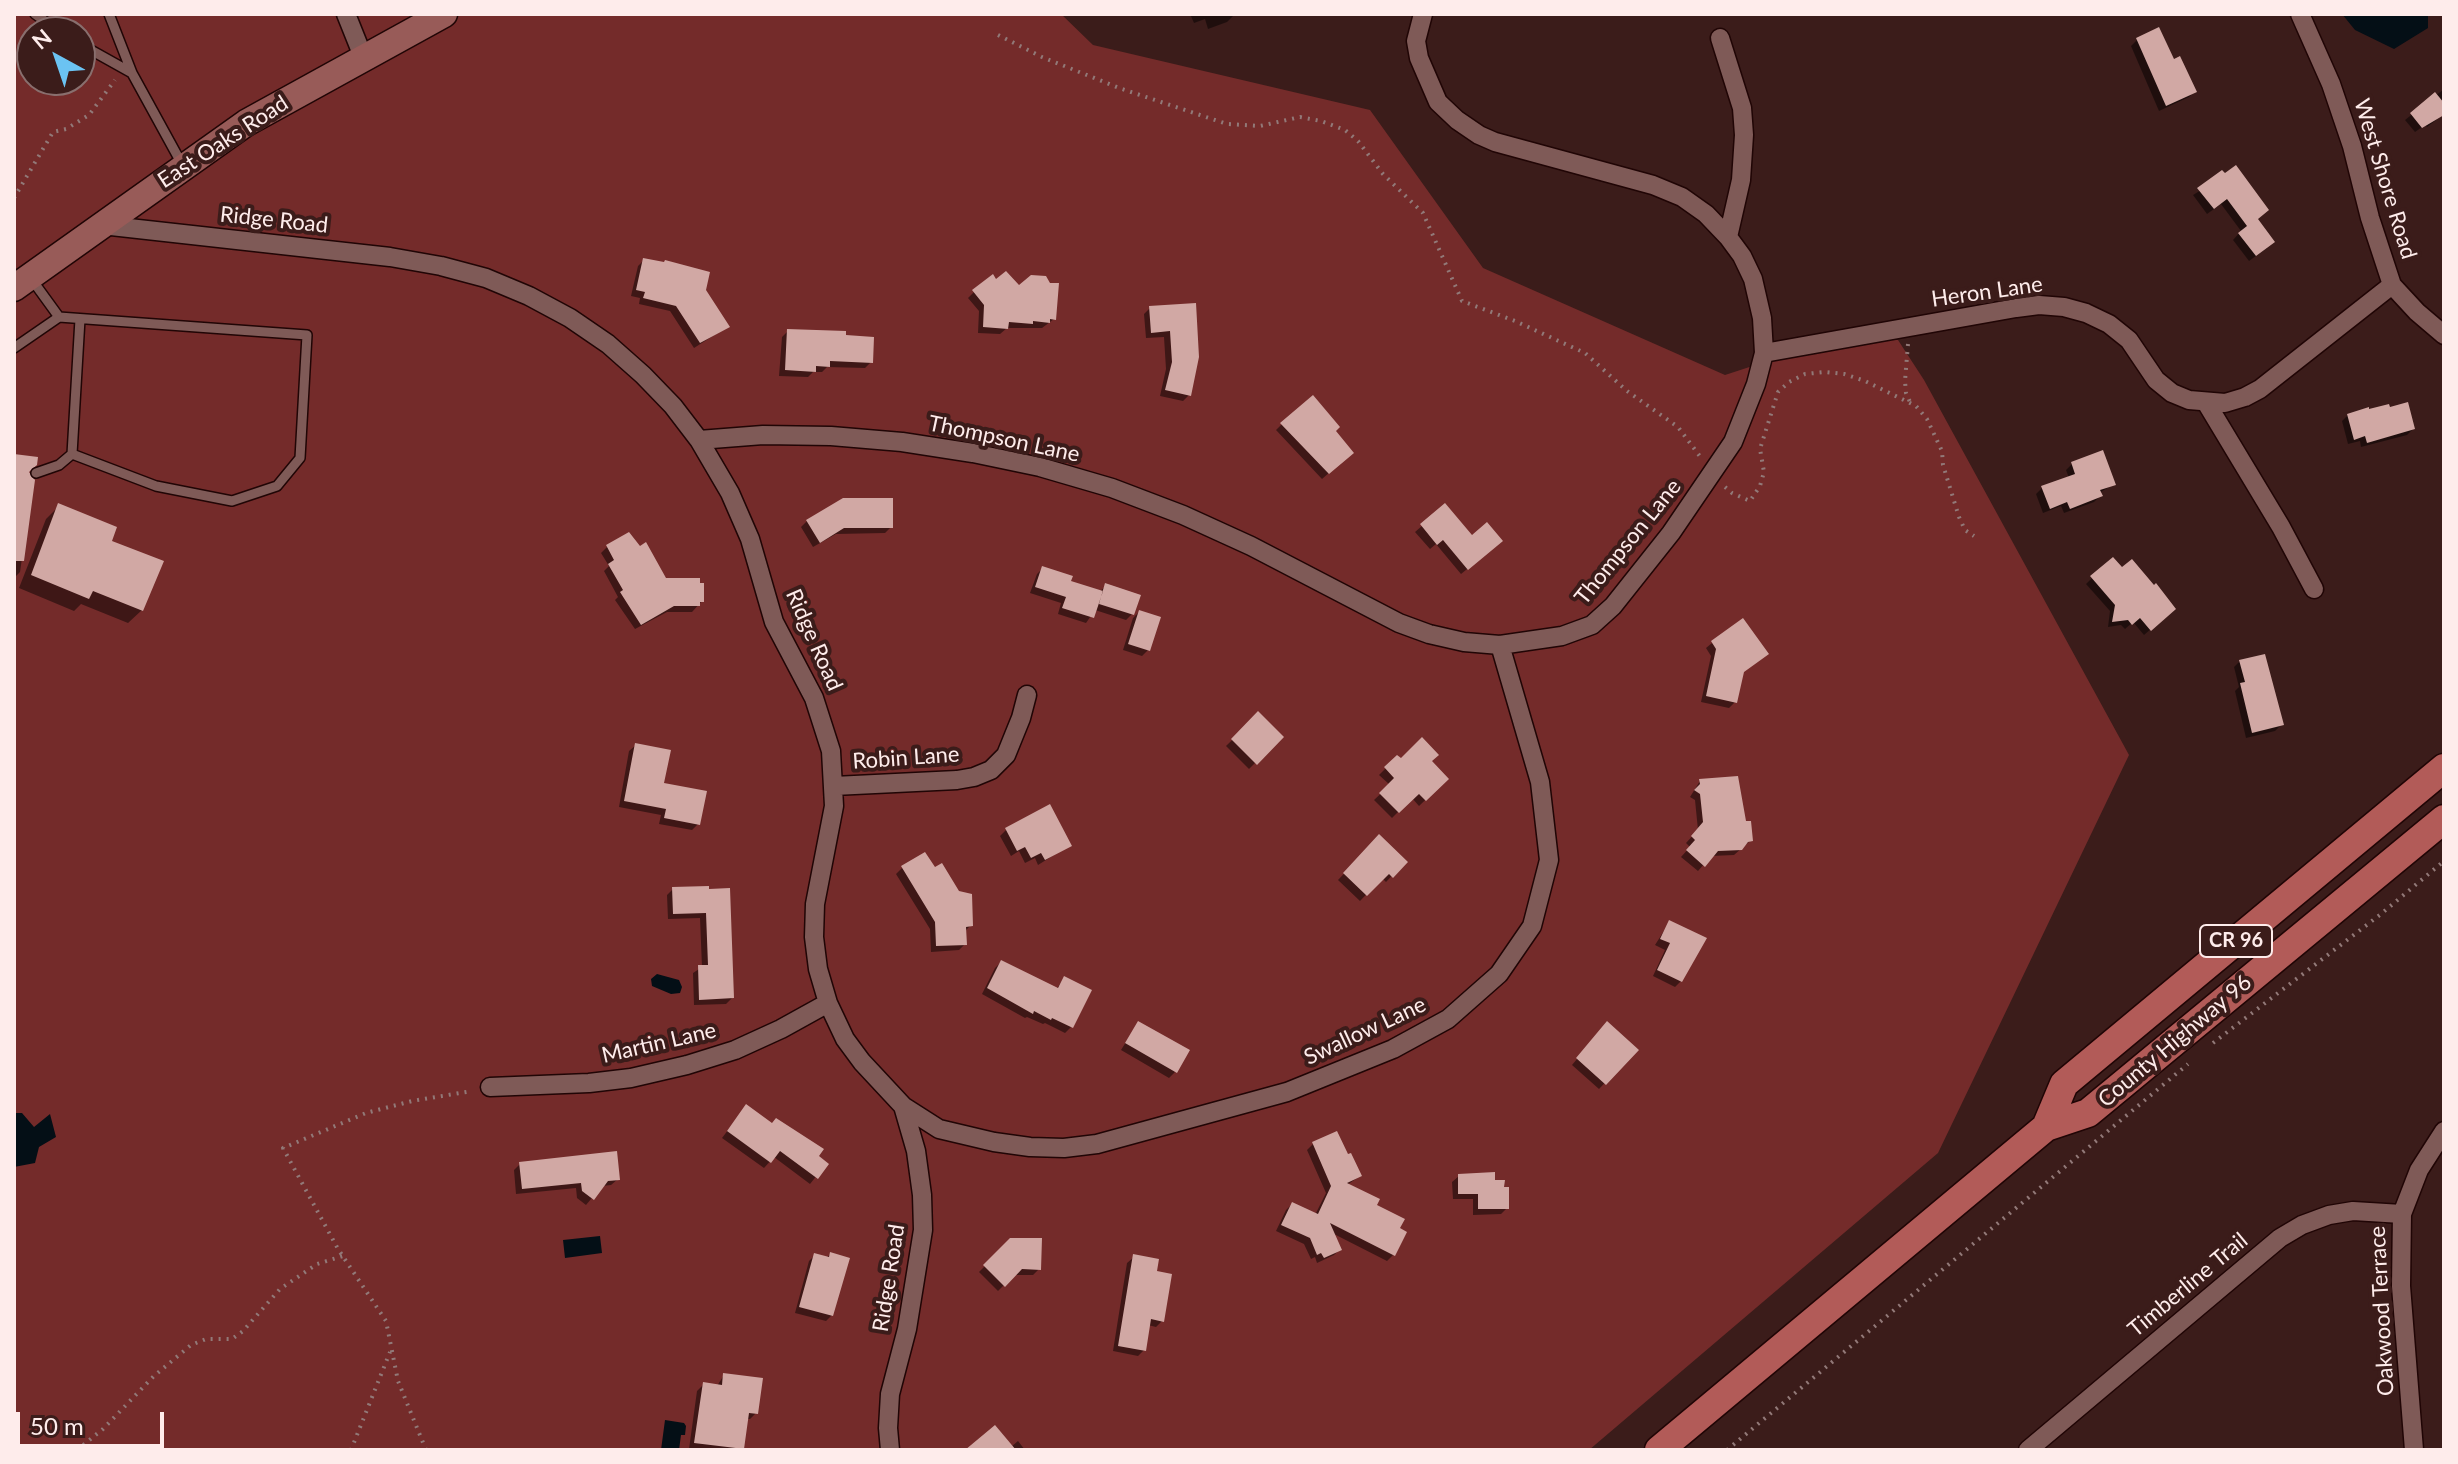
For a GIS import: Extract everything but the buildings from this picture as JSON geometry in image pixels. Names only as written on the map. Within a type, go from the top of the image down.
[{"type":"main road","name":"County Highway 96","points":[[2046,1127],[2064,1084],[2444,768]]},
{"type":"main road","name":"County Highway 96","points":[[1659,1450],[2046,1127],[2088,1113],[2444,819]]},
{"type":"street","points":[[346,14],[364,59]]},
{"type":"street","name":"East Oaks Road","points":[[22,282],[246,123],[444,14]]},
{"type":"street","name":"Thompson Lane","points":[[699,440],[763,435],[870,439],[973,453],[1040,467],[1112,488],[1183,515],[1251,546],[1399,623],[1429,634],[1464,642],[1500,645],[1562,636],[1592,625],[1613,606],[1671,533],[1733,442],[1756,384],[1764,353],[1760,303],[1742,256],[1706,214],[1682,197],[1653,185],[1495,142],[1457,120],[1438,102],[1419,58],[1416,41],[1423,14]]},
{"type":"street","name":"West Shore Road","points":[[2207,404],[2225,403],[2260,389],[2392,285],[2331,84],[2300,14]]},
{"type":"street","points":[[1720,38],[1742,108],[1744,135],[1741,180],[1728,237]]},
{"type":"street","name":"Ridge Road","points":[[102,225],[390,257],[486,278],[542,303],[608,344],[643,375],[699,440],[730,493],[750,539],[774,622],[822,720],[831,751],[834,786],[830,834],[815,904],[814,937],[818,969],[828,1003],[845,1039],[903,1106],[916,1151],[923,1230],[907,1329],[890,1394],[890,1450]]},
{"type":"street","points":[[2392,285],[2444,335]]},
{"type":"street","name":"Heron Lane","points":[[1764,353],[2016,308],[2039,305],[2064,307],[2109,324],[2136,348],[2156,380],[2172,393],[2207,404]]},
{"type":"street","points":[[2207,404],[2281,527],[2314,589]]},
{"type":"street","name":"Swallow Lane","points":[[903,1106],[939,1129],[994,1142],[1052,1148],[1097,1144],[1287,1092],[1393,1049],[1448,1019],[1499,974],[1532,926],[1549,860],[1540,782],[1500,645]]},
{"type":"street","name":"Robin Lane","points":[[834,786],[957,780],[991,770],[1006,755],[1027,695]]},
{"type":"street","name":"Martin Lane","points":[[490,1087],[589,1083],[631,1078],[687,1065],[758,1040],[828,1003]]},
{"type":"street","name":"Oakwood Terrace","points":[[2414,1450],[2401,1286],[2402,1214],[2419,1170],[2444,1131]]},
{"type":"street","name":"Timberline Trail","points":[[2028,1450],[2280,1238],[2302,1225],[2329,1215],[2353,1211],[2402,1214]]},
{"type":"lane","points":[[109,14],[127,70],[183,166]]},
{"type":"lane","points":[[96,53],[127,70]]},
{"type":"lane","points":[[22,282],[59,317],[307,335],[300,458],[277,486],[232,501],[156,486],[72,454]]},
{"type":"lane","points":[[14,348],[59,317]]},
{"type":"lane","points":[[36,473],[59,465],[72,454],[80,319]]},
{"type":"path","points":[[998,35],[1042,57],[1119,88],[1227,124],[1260,126],[1300,117],[1345,130],[1358,141],[1383,174],[1423,213],[1462,301],[1585,353],[1627,391],[1678,427],[1704,461]]},
{"type":"path","points":[[14,198],[53,132],[66,129],[89,115],[127,70]]},
{"type":"path","points":[[1908,340],[1906,393],[1911,404]]},
{"type":"path","points":[[1721,482],[1741,498],[1750,501],[1764,472],[1760,449],[1778,392],[1805,374],[1844,374],[1911,404],[1927,419],[1942,451],[1943,465],[1959,517],[1965,530],[1974,536]]},
{"type":"path","points":[[2208,1047],[2444,861]]},
{"type":"path","points":[[1727,1450],[2196,1057]]},
{"type":"path","points":[[426,1450],[398,1381],[386,1321],[343,1256],[283,1148],[366,1113],[490,1087]]},
{"type":"path","points":[[77,1450],[191,1345],[206,1339],[232,1339],[280,1289],[317,1264],[343,1256]]},
{"type":"path","points":[[351,1450],[392,1349]]},
{"type":"shaded area","points":[[14,14],[1061,14],[1093,45],[1370,110],[1483,268],[1725,375],[1832,340],[1898,340],[1924,380],[2129,755],[1938,1153],[1589,1450],[14,1450]]},
{"type":"shaded area","points":[[2342,14],[2428,14],[2428,28],[2394,49],[2355,30]]},
{"type":"shaded area","points":[[657,974],[679,980],[682,987],[680,993],[671,994],[652,986],[651,979]]},
{"type":"shaded area","points":[[14,1113],[22,1113],[34,1127],[50,1114],[56,1137],[39,1147],[35,1163],[14,1167]]},
{"type":"shaded area","points":[[600,1236],[602,1253],[565,1258],[563,1240]]},
{"type":"shaded area","points":[[665,1420],[686,1426],[679,1450],[661,1450]]}]
